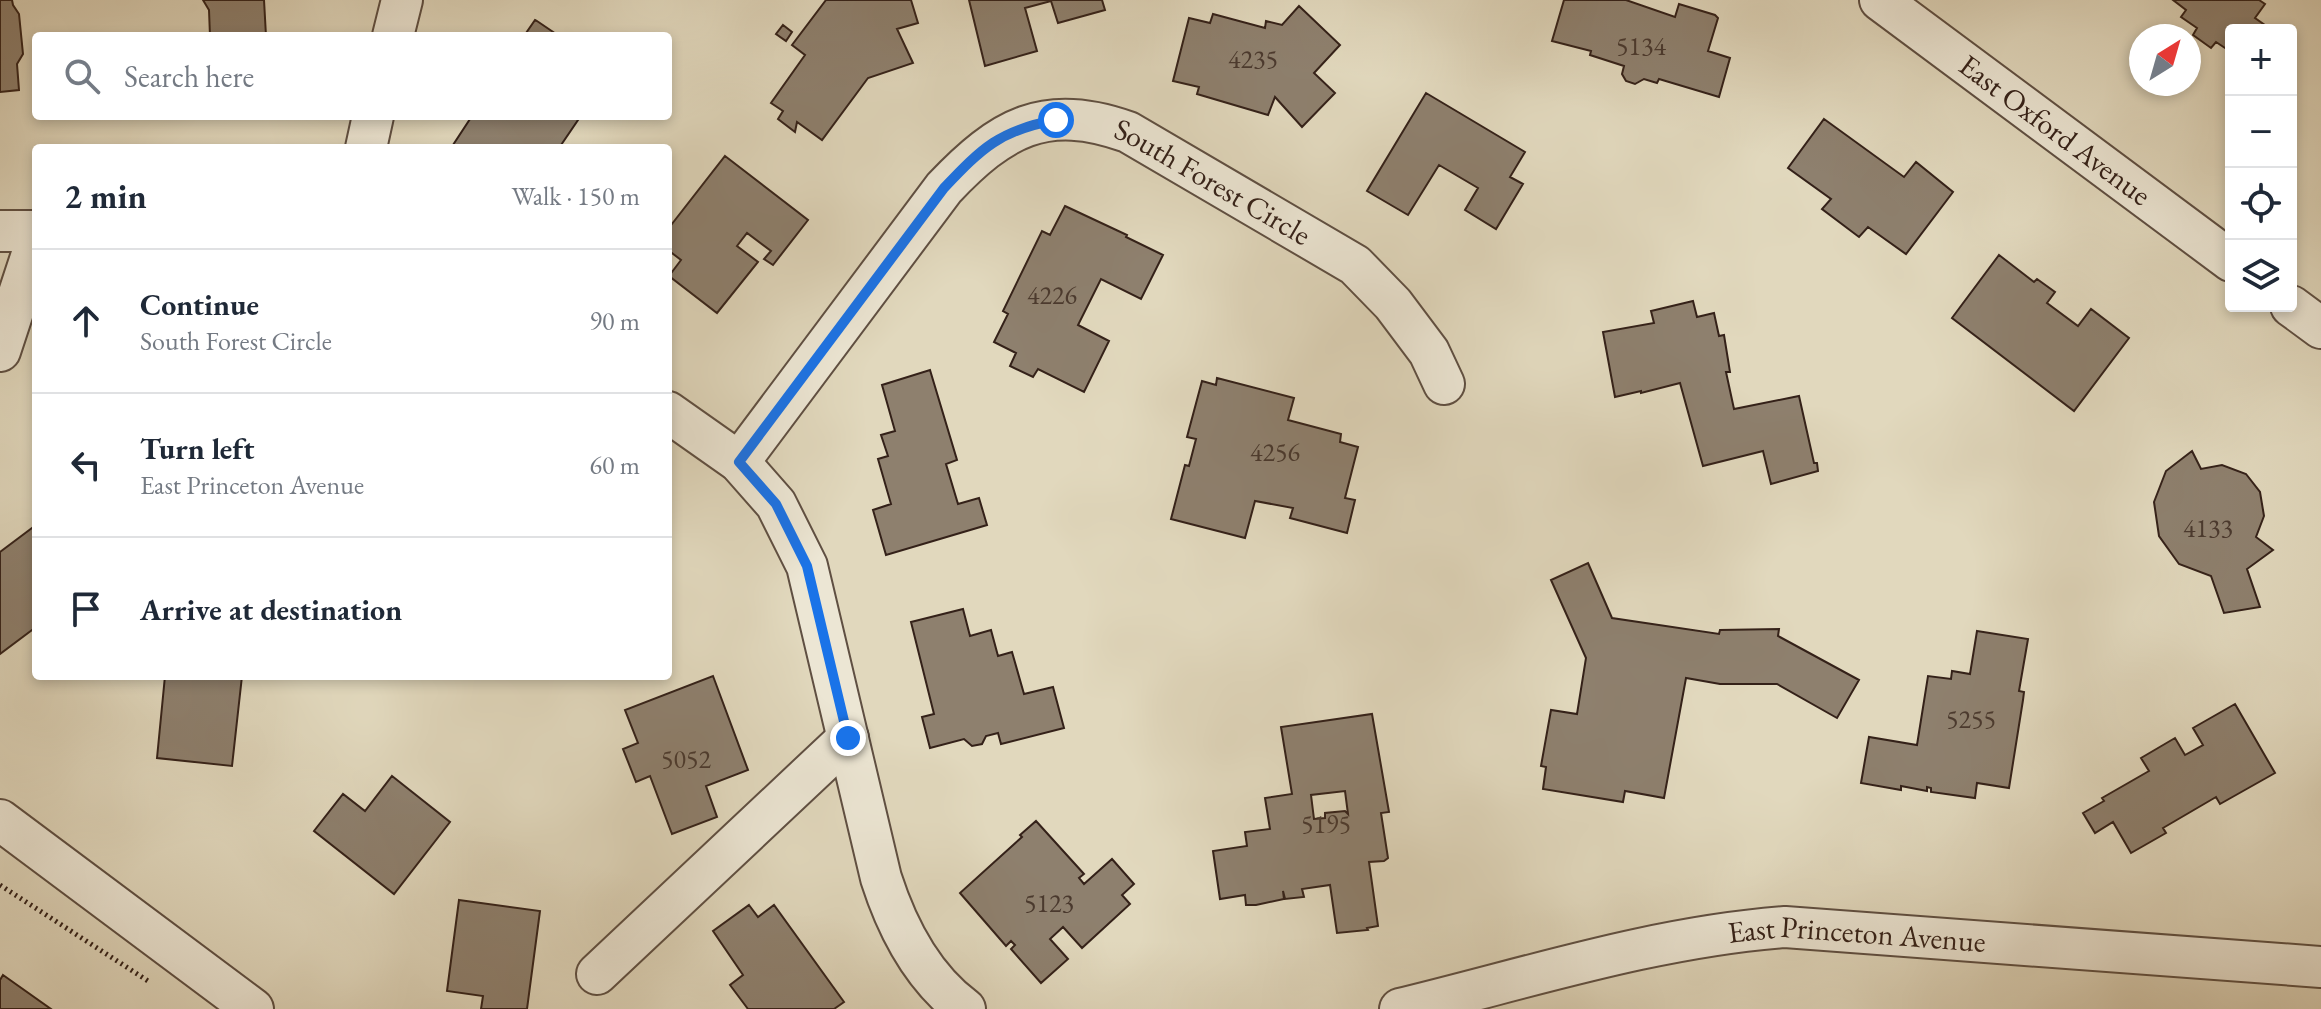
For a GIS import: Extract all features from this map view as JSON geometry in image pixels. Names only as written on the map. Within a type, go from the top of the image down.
[{"type":"street","points":[[394,32],[402,0]]},
{"type":"street","name":"East Oxford Avenue","points":[[1880,0],[2225,257]]},
{"type":"street","points":[[367,144],[372,120]]},
{"type":"street","name":"South Forest Circle","points":[[739,462],[944,188],[974,156],[998,138],[1026,125],[1056,120],[1104,124],[1128,132],[1355,265],[1393,304],[1429,352],[1444,384]]},
{"type":"street","points":[[0,231],[32,231]]},
{"type":"street","points":[[0,351],[32,254]]},
{"type":"street","points":[[2297,310],[2321,328]]},
{"type":"street","points":[[672,415],[739,462],[776,504],[807,566],[881,878],[893,916],[917,958],[954,1001],[965,1009]]},
{"type":"street","points":[[597,974],[848,738]]},
{"type":"street","points":[[0,820],[253,1009]]},
{"type":"street","name":"East Princeton Avenue","points":[[1400,1009],[1458,1002],[1514,978],[1666,942],[1726,932],[1785,927],[2321,967]]},
{"type":"path","points":[[0,885],[156,986]]},
{"type":"building","points":[[0,0],[12,0],[19,14],[23,54],[17,64],[19,90],[0,92]]},
{"type":"building","points":[[203,0],[264,0],[266,32],[210,32],[209,10]]},
{"type":"building","points":[[826,0],[911,0],[918,23],[897,29],[913,63],[868,78],[822,140],[797,122],[795,132],[778,119],[783,111],[771,103],[805,55],[792,45]]},
{"type":"building","points":[[969,0],[1102,0],[1105,10],[1058,23],[1051,1],[1025,8],[1037,51],[985,66]]},
{"type":"building","points":[[1564,0],[1626,0],[1675,17],[1679,4],[1715,15],[1718,18],[1708,51],[1730,58],[1719,97],[1659,79],[1657,83],[1644,79],[1635,84],[1626,81],[1622,74],[1624,66],[1590,55],[1591,51],[1552,41]]},
{"type":"building","points":[[2173,0],[2259,0],[2265,4],[2255,18],[2264,24],[2225,24],[2225,48],[2216,42],[2211,48],[2201,41],[2201,24],[2191,24],[2181,17],[2186,10]]},
{"type":"building","points":[[1299,6],[1340,45],[1314,73],[1335,93],[1302,127],[1275,97],[1268,115],[1197,94],[1199,87],[1173,81],[1189,18],[1210,23],[1213,14],[1265,28],[1266,21],[1282,25]]},
{"type":"building","points":[[535,20],[553,32],[527,32]]},
{"type":"building","points":[[783,25],[792,32],[786,41],[776,34]]},
{"type":"building","points":[[1426,93],[1525,152],[1510,177],[1523,184],[1496,229],[1465,210],[1478,188],[1439,165],[1408,215],[1367,191]]},
{"type":"building","points":[[1824,119],[1904,177],[1916,162],[1953,192],[1906,254],[1868,227],[1859,237],[1822,209],[1831,199],[1788,168]]},
{"type":"building","points":[[469,120],[578,120],[562,144],[454,144]]},
{"type":"building","points":[[725,156],[808,220],[773,265],[764,259],[771,251],[747,233],[737,246],[758,262],[717,313],[672,278],[672,272],[681,260],[672,253],[672,224]]},
{"type":"building","points":[[1065,206],[1163,255],[1141,299],[1101,279],[1078,325],[1109,341],[1084,392],[1038,369],[1033,377],[1010,366],[1016,353],[994,342],[1008,314],[1003,311],[1042,231],[1050,235]]},
{"type":"building","points":[[1999,255],[2034,282],[2037,279],[2055,292],[2047,303],[2078,326],[2091,309],[2129,338],[2074,411],[1952,318]]},
{"type":"building","points":[[1693,301],[1697,317],[1714,313],[1719,336],[1724,335],[1730,372],[1726,372],[1734,409],[1799,396],[1818,471],[1771,484],[1763,451],[1703,466],[1680,383],[1615,397],[1603,332],[1654,323],[1651,311]]},
{"type":"building","points":[[930,370],[957,460],[946,464],[958,504],[979,498],[987,525],[886,555],[873,510],[891,504],[878,459],[888,456],[881,435],[895,431],[882,385]]},
{"type":"building","points":[[1217,378],[1294,398],[1288,420],[1341,434],[1340,442],[1358,447],[1345,498],[1355,500],[1347,533],[1290,518],[1293,508],[1255,501],[1245,538],[1171,519],[1185,465],[1189,466],[1196,439],[1187,437],[1202,381],[1216,385]]},
{"type":"building","points":[[2192,451],[2201,469],[2222,465],[2246,474],[2260,492],[2264,516],[2256,537],[2273,550],[2247,569],[2260,607],[2224,613],[2211,576],[2179,564],[2159,536],[2154,502],[2166,471]]},
{"type":"building","points":[[32,528],[32,630],[0,654],[0,552]]},
{"type":"building","points":[[1588,563],[1612,618],[1719,634],[1720,630],[1779,629],[1778,636],[1859,680],[1837,718],[1777,684],[1720,684],[1686,678],[1664,798],[1625,791],[1623,802],[1543,789],[1546,767],[1541,766],[1551,710],[1577,714],[1586,658],[1551,580]]},
{"type":"building","points":[[963,609],[970,636],[991,630],[998,656],[1012,652],[1024,694],[1053,687],[1064,728],[1001,744],[998,733],[986,736],[982,744],[972,746],[964,739],[930,748],[922,717],[934,714],[911,622]]},
{"type":"building","points":[[1977,631],[2028,639],[2019,691],[2024,692],[2023,700],[2009,788],[1977,783],[1975,798],[1931,792],[1931,788],[1927,787],[1927,791],[1901,786],[1901,790],[1861,783],[1869,737],[1917,745],[1928,676],[1951,679],[1952,671],[1970,674]]},
{"type":"building","points":[[713,676],[748,770],[706,786],[717,817],[672,834],[650,776],[636,782],[623,749],[638,743],[625,710]]},
{"type":"building","points":[[165,680],[242,680],[232,766],[157,758]]},
{"type":"building","points":[[2235,704],[2275,773],[2220,804],[2216,797],[2163,828],[2166,833],[2131,853],[2113,822],[2095,833],[2083,813],[2104,801],[2102,798],[2149,771],[2141,758],[2175,738],[2185,755],[2203,745],[2193,728]]},
{"type":"building","points":[[1372,714],[1389,812],[1381,813],[1388,858],[1369,862],[1378,926],[1337,933],[1330,885],[1302,889],[1304,897],[1285,899],[1283,891],[1284,899],[1256,905],[1246,905],[1245,895],[1220,899],[1213,851],[1247,846],[1245,832],[1270,829],[1265,798],[1292,794],[1281,727]],"holes":[[[1345,791],[1348,814],[1345,811],[1325,813],[1325,818],[1314,819],[1311,795]]]},
{"type":"building","points":[[392,776],[450,822],[394,894],[314,831],[343,794],[365,811]]},
{"type":"building","points":[[1036,821],[1084,874],[1079,878],[1084,884],[1112,859],[1134,884],[1122,895],[1130,904],[1082,948],[1063,927],[1050,939],[1068,959],[1041,983],[1011,949],[1015,945],[1011,941],[1006,946],[960,893]]},
{"type":"building","points":[[459,900],[540,911],[527,1009],[481,1009],[483,996],[447,991]]},
{"type":"building","points":[[749,905],[758,917],[774,905],[844,1002],[834,1009],[748,1009],[730,985],[743,975],[713,931]]},
{"type":"building","points":[[3,975],[51,1009],[0,1009],[0,980]]},
{"type":"route","points":[[848,738],[807,566],[776,504],[739,462],[944,188],[974,156],[998,138],[1026,125],[1056,120]]}]
